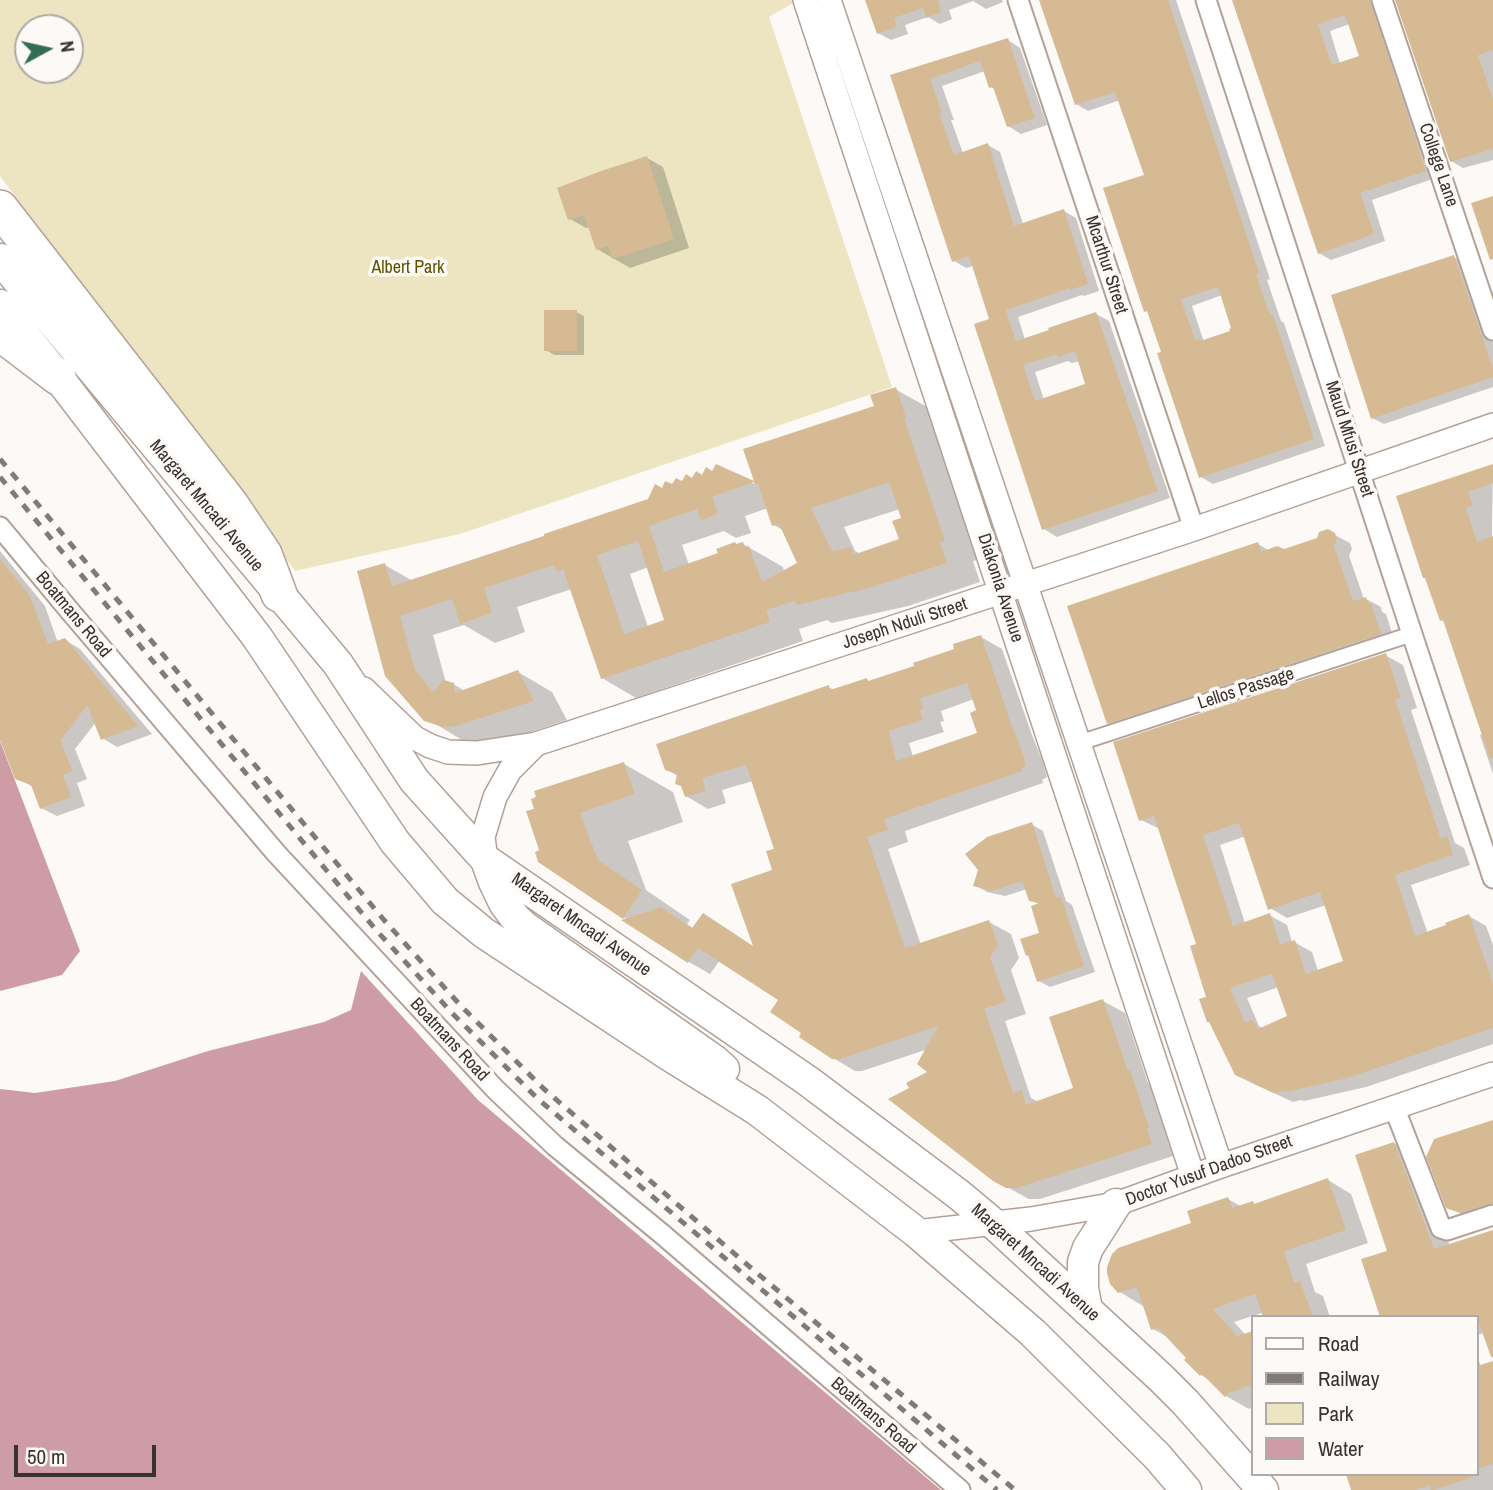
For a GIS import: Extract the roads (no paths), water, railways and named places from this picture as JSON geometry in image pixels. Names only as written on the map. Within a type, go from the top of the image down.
[{"type":"highway","points":[[0,208],[231,505],[264,554],[279,594]]},
{"type":"highway","points":[[0,333],[58,377]]},
{"type":"main road","name":"Margaret Mncadi Avenue","points":[[0,259],[338,664],[414,780],[486,860],[808,1081],[911,1157],[995,1224],[1185,1402],[1263,1490]]},
{"type":"main road","name":"Margaret Mncadi Avenue","points":[[0,305],[257,637],[395,842],[444,901],[484,933],[757,1110],[916,1232],[1033,1333],[1157,1456],[1186,1490]]},
{"type":"main road","points":[[486,860],[504,903],[525,928],[714,1060],[730,1075],[757,1110]]},
{"type":"main road","points":[[1087,1310],[1083,1288],[1083,1262],[1088,1248],[1116,1204]]},
{"type":"street","name":"Diakonia Avenue","points":[[805,0],[1193,1176]]},
{"type":"street","name":"Diakonia Avenue","points":[[830,0],[1222,1166]]},
{"type":"street","name":"Mcarthur Street","points":[[1018,0],[1194,529]]},
{"type":"street","name":"Maud Mfusi Street","points":[[1206,0],[1493,878]]},
{"type":"street","name":"College Lane","points":[[1382,0],[1493,330]]},
{"type":"street","points":[[903,297],[926,290]]},
{"type":"street","points":[[942,412],[965,405]]},
{"type":"street","name":"Joseph Nduli Street","points":[[338,664],[415,738],[430,746],[447,752],[477,753],[536,744],[1194,529],[1493,425]]},
{"type":"street","name":"Boatmans Road","points":[[0,527],[276,853],[495,1089],[555,1146],[662,1234],[960,1490]]},
{"type":"street","name":"Lellos Passage","points":[[1079,743],[1412,634]]},
{"type":"street","points":[[486,860],[483,837],[495,796],[510,770],[536,744]]},
{"type":"street","points":[[1064,783],[1090,775]]},
{"type":"street","points":[[1143,1023],[1170,1014]]},
{"type":"street","name":"Doctor Yusuf Dadoo Street","points":[[916,1232],[995,1224],[1116,1204],[1493,1073]]},
{"type":"street","points":[[1394,1107],[1441,1228],[1447,1230],[1493,1215]]},
{"type":"water","points":[[0,741],[80,951],[62,975],[0,991]]},
{"type":"water","points":[[361,971],[478,1100],[941,1490],[0,1490],[0,1089],[35,1093],[115,1081],[208,1051],[324,1022],[351,1010]]},
{"type":"railway","points":[[0,459],[384,920],[461,1006],[544,1089],[751,1268],[1015,1490]]},
{"type":"railway","points":[[0,477],[376,930],[454,1015],[538,1099],[997,1490]]},
{"type":"park label","name":"Albert Park","points":[[408,268]]}]
